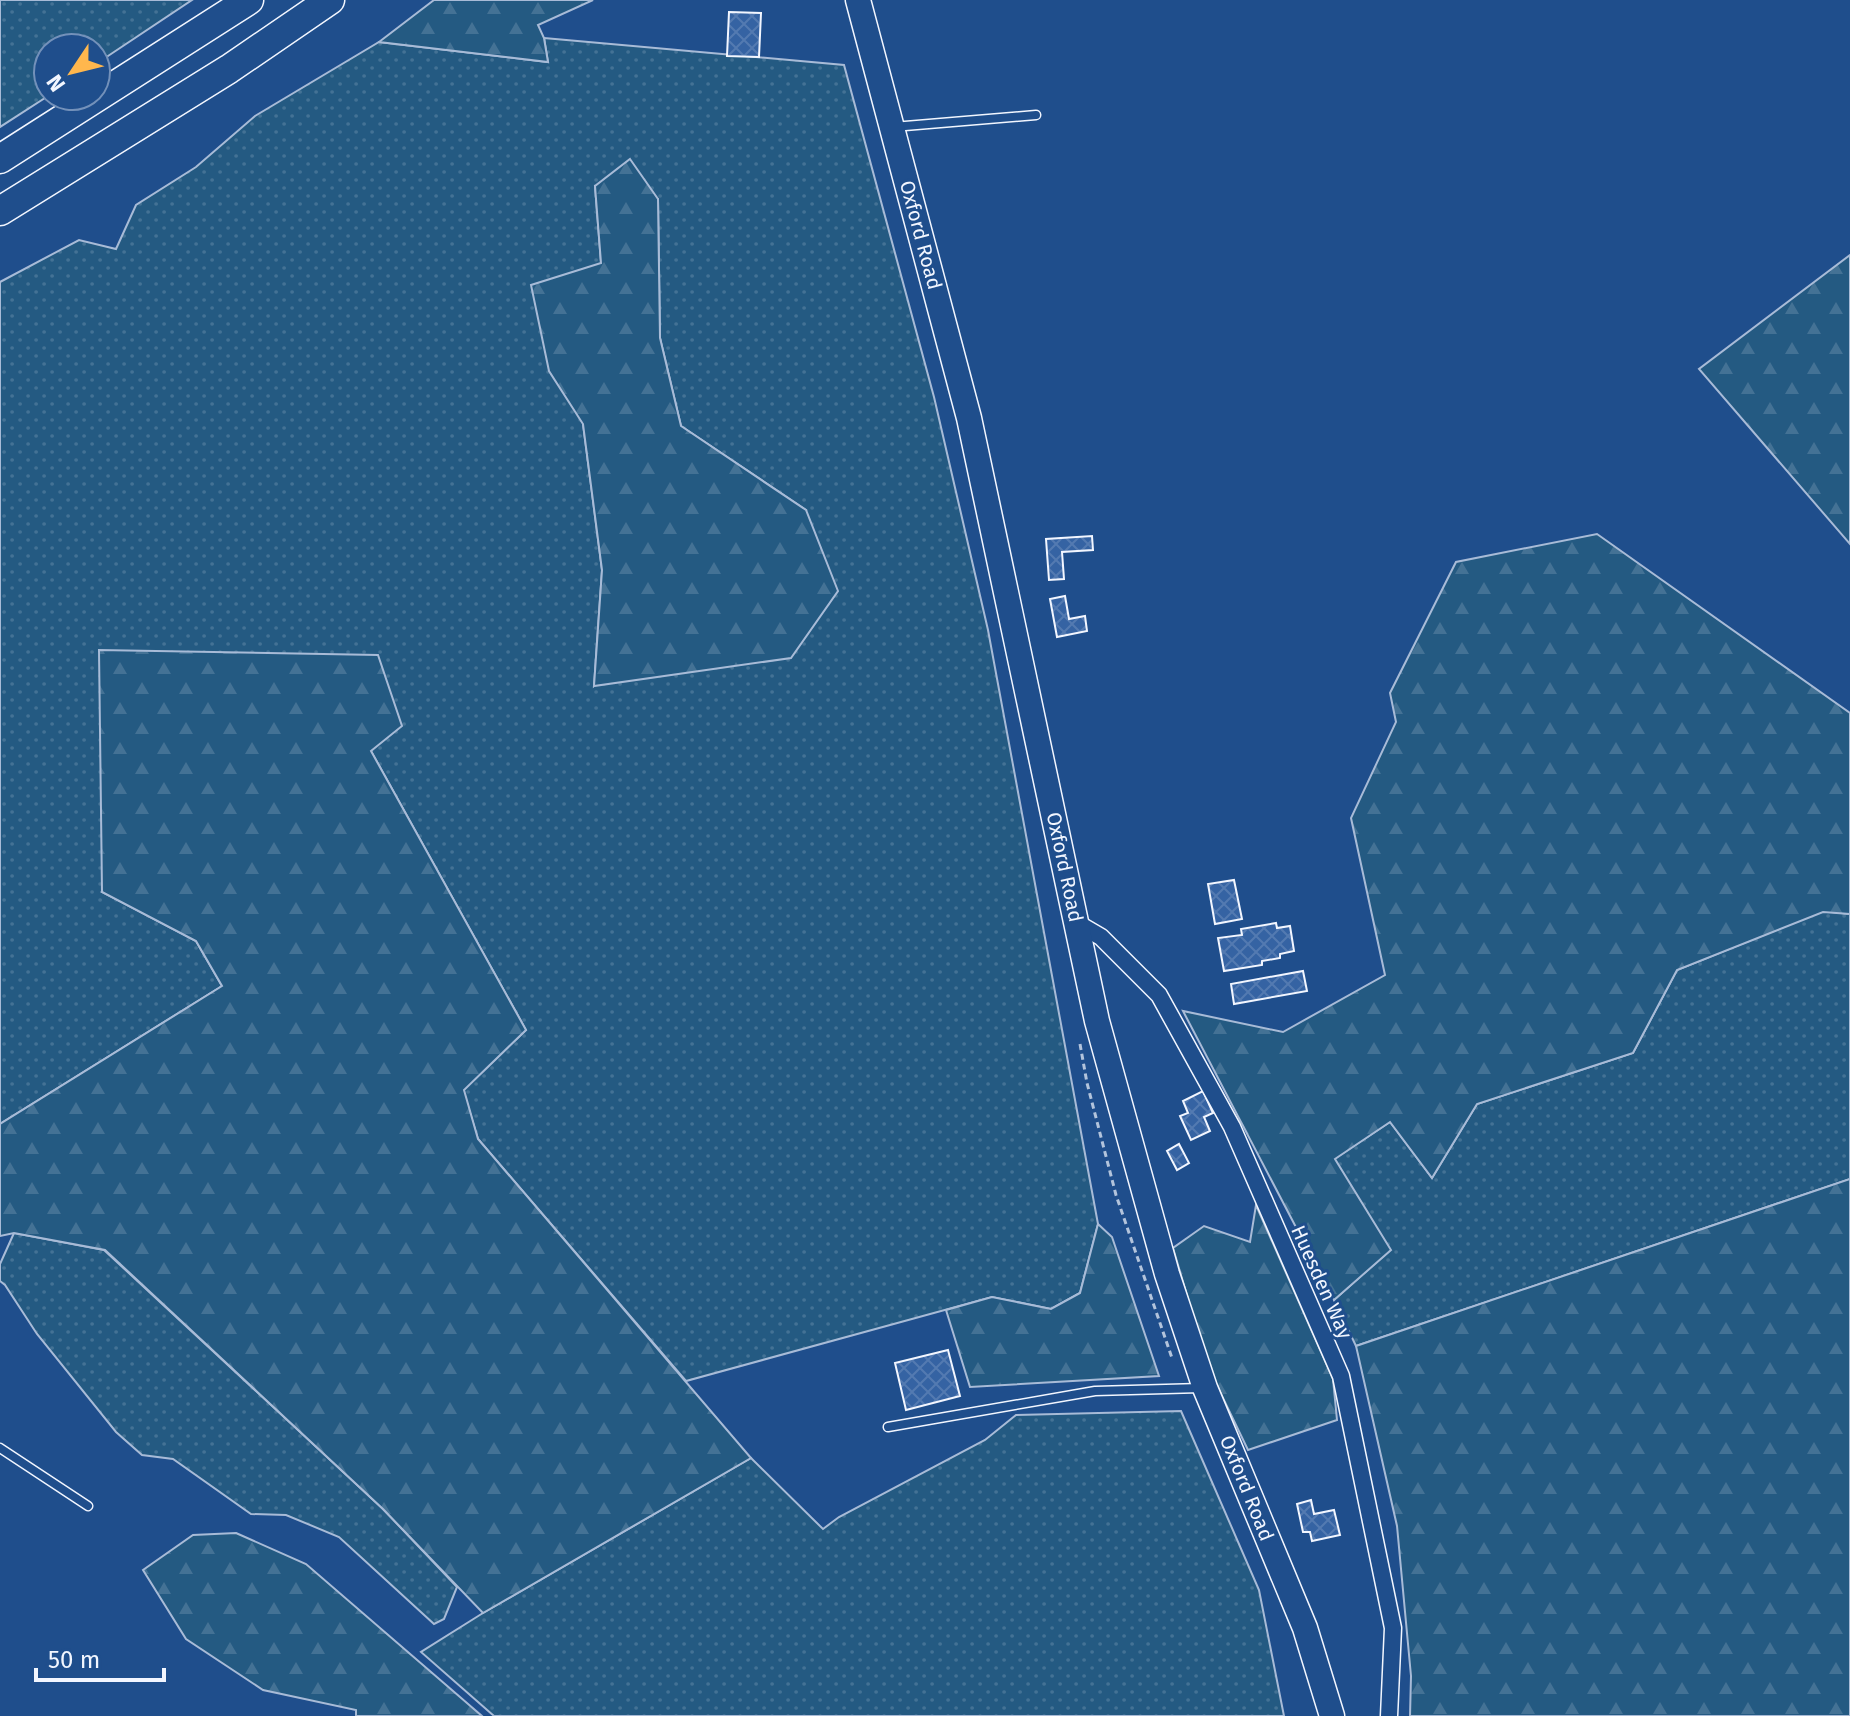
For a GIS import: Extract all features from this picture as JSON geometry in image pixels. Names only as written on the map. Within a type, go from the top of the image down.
[{"type":"highway","points":[[0,159],[249,0]]},
{"type":"highway","points":[[0,211],[229,69],[330,0]]},
{"type":"main road","name":"Oxford Road","points":[[858,0],[969,418],[1106,1051],[1167,1274],[1205,1388],[1305,1628],[1332,1716]]},
{"type":"street","name":"Huesden Way","points":[[1077,923],[1101,937],[1159,995],[1232,1127],[1341,1376],[1393,1628],[1389,1716]]},
{"type":"lane","points":[[892,127],[1036,115]]},
{"type":"lane","points":[[888,1427],[1095,1391],[1205,1388]]},
{"type":"lane","points":[[0,1448],[88,1506]]},
{"type":"green space","points":[[0,0],[192,0],[112,53],[112,32],[32,32],[32,106],[0,127]]},
{"type":"green space","points":[[434,0],[593,0],[538,25],[544,38],[548,62],[379,42]]},
{"type":"green space","points":[[544,38],[844,65],[934,397],[988,630],[1098,1224],[1080,1293],[1051,1309],[992,1297],[686,1381],[478,1139],[463,1090],[526,1030],[371,751],[102,892],[196,941],[222,986],[0,1124],[0,282],[79,240],[116,249],[136,205],[196,167],[255,116],[379,42],[548,62]],"holes":[[[595,186],[658,199],[660,338],[681,426],[806,510],[594,686],[602,570],[583,424],[601,263]]]},
{"type":"green space","points":[[630,159],[658,199],[660,338],[681,426],[806,510],[838,591],[791,658],[594,686],[602,570],[583,424],[549,371],[531,285],[601,263],[595,186]]},
{"type":"green space","points":[[1850,255],[1850,544],[1699,369]]},
{"type":"green space","points":[[1597,534],[1850,713],[1850,914],[1823,912],[1677,970],[1633,1053],[1477,1104],[1432,1178],[1390,1122],[1335,1159],[1391,1250],[1334,1300],[1183,1011],[1283,1032],[1385,975],[1351,818],[1396,722],[1390,693],[1456,562]]},
{"type":"green space","points":[[99,650],[378,655],[402,726],[371,751],[526,1030],[464,1090],[478,1139],[751,1458],[483,1613],[383,1509],[105,1250],[14,1233],[0,1236],[0,1124],[222,986],[196,941],[102,892]]},
{"type":"green space","points":[[1823,911],[1850,914],[1850,1179],[1356,1346],[1334,1300],[1390,1250],[1334,1159],[1390,1122],[1432,1178],[1477,1104],[1633,1053],[1677,970]]},
{"type":"green space","points":[[1850,1179],[1850,1716],[1410,1716],[1411,1676],[1397,1526],[1356,1346]]},
{"type":"green space","points":[[1256,1205],[1333,1379],[1337,1420],[1248,1450],[1208,1367],[1173,1248],[1204,1226],[1250,1242]]},
{"type":"green space","points":[[1098,1224],[1112,1237],[1159,1376],[970,1387],[946,1310],[992,1297],[1051,1309],[1080,1293]]},
{"type":"green space","points":[[14,1233],[104,1250],[383,1509],[457,1587],[444,1619],[434,1624],[339,1537],[286,1515],[251,1514],[173,1459],[142,1455],[116,1432],[37,1334],[0,1281],[0,1264]]},
{"type":"green space","points":[[1181,1411],[1259,1590],[1284,1716],[494,1716],[421,1652],[751,1458],[823,1529],[839,1517],[985,1440],[1016,1415]]},
{"type":"green space","points":[[236,1533],[306,1564],[482,1716],[356,1716],[356,1710],[263,1690],[186,1639],[143,1570],[193,1535]]},
{"type":"building","points":[[729,12],[761,13],[759,57],[727,56]]},
{"type":"building","points":[[1092,536],[1093,550],[1062,552],[1064,579],[1049,580],[1046,539]]},
{"type":"building","points":[[1065,596],[1069,619],[1085,616],[1087,631],[1057,637],[1050,599]]},
{"type":"building","points":[[1234,880],[1242,919],[1215,924],[1208,884]]},
{"type":"building","points":[[1276,923],[1277,928],[1290,926],[1294,951],[1280,954],[1280,958],[1262,961],[1262,965],[1224,971],[1218,938],[1242,935],[1241,929]]},
{"type":"building","points":[[1303,971],[1307,991],[1234,1004],[1231,984]]},
{"type":"building","points":[[1203,1091],[1213,1113],[1204,1117],[1210,1131],[1191,1140],[1180,1116],[1188,1113],[1183,1101]]},
{"type":"building","points":[[1179,1144],[1189,1163],[1177,1170],[1167,1151]]},
{"type":"building","points":[[948,1350],[960,1396],[906,1410],[895,1363]]},
{"type":"building","points":[[1311,1500],[1314,1514],[1334,1510],[1340,1535],[1312,1541],[1310,1532],[1303,1532],[1297,1504]]}]
